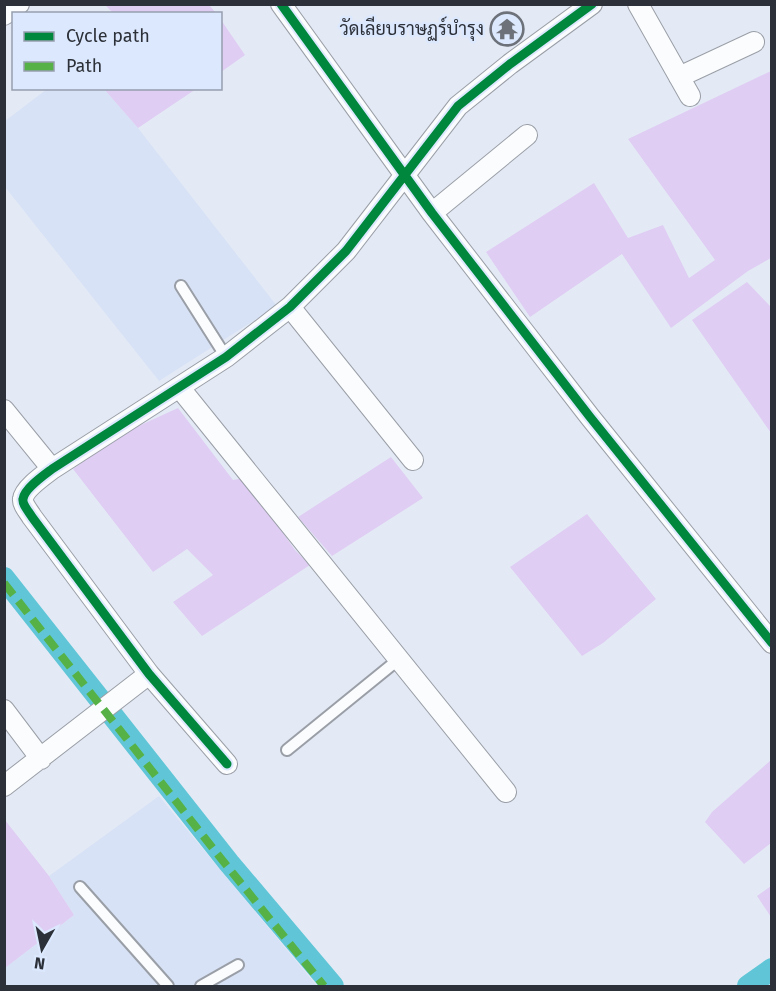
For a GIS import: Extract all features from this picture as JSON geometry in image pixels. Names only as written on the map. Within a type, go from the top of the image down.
[{"type":"street","points":[[4,15],[19,4]]},
{"type":"street","points":[[281,4],[432,213],[590,417],[771,643]]},
{"type":"street","points":[[227,764],[149,674],[23,502],[23,497],[52,469],[226,357],[290,307],[346,250],[458,106],[591,4]]},
{"type":"street","points":[[638,4],[690,96]]},
{"type":"street","points":[[679,77],[754,42]]},
{"type":"street","points":[[432,213],[527,135]]},
{"type":"street","points":[[290,307],[413,460]]},
{"type":"street","points":[[179,387],[506,792]]},
{"type":"street","points":[[4,410],[52,469]]},
{"type":"street","points":[[4,786],[149,674]]},
{"type":"street","points":[[4,710],[41,759]]},
{"type":"lane","points":[[181,286],[226,357]]},
{"type":"lane","points":[[287,750],[399,659]]},
{"type":"lane","points":[[80,886],[168,987]]},
{"type":"lane","points":[[201,987],[238,965]]},
{"type":"shaded area","points":[[105,5],[209,5],[215,12],[112,12]]},
{"type":"shaded area","points":[[222,21],[245,55],[222,71]]},
{"type":"shaded area","points":[[771,71],[771,258],[748,271],[671,328],[622,254],[530,317],[486,252],[594,183],[628,238],[663,225],[689,278],[715,260],[628,139]]},
{"type":"shaded area","points":[[46,90],[105,90],[138,128],[277,306],[159,381],[5,187],[5,121]]},
{"type":"shaded area","points":[[105,90],[195,90],[138,128]]},
{"type":"shaded area","points":[[747,282],[771,307],[771,433],[692,320]]},
{"type":"shaded area","points":[[178,408],[233,480],[244,478],[295,550],[310,565],[202,636],[173,602],[213,575],[187,549],[153,572],[73,469],[121,434]]},
{"type":"shaded area","points":[[391,457],[423,498],[332,556],[298,517]]},
{"type":"shaded area","points":[[587,514],[656,599],[603,643],[582,656],[510,567]]},
{"type":"shaded area","points":[[771,760],[771,843],[744,864],[705,822],[712,812]]},
{"type":"shaded area","points":[[159,796],[317,986],[5,986],[5,968],[74,915],[49,876]]},
{"type":"shaded area","points":[[5,820],[49,876],[74,915],[5,968]]},
{"type":"shaded area","points":[[771,886],[771,917],[757,896]]},
{"type":"waterway","points":[[4,578],[229,863],[333,986]]},
{"type":"waterway","points":[[748,986],[772,969]]},
{"type":"marked path","points":[[4,583],[324,986]]},
{"type":"cycle path","points":[[281,4],[432,213],[590,417],[772,643]]},
{"type":"cycle path","points":[[227,764],[149,674],[32,517],[24,503],[24,495],[35,482],[52,469],[226,357],[290,307],[346,251],[458,106],[510,64],[592,4]]},
{"type":"place","name":"วัดเลียบราษฏร์บำรุง","points":[[507,29]]}]
